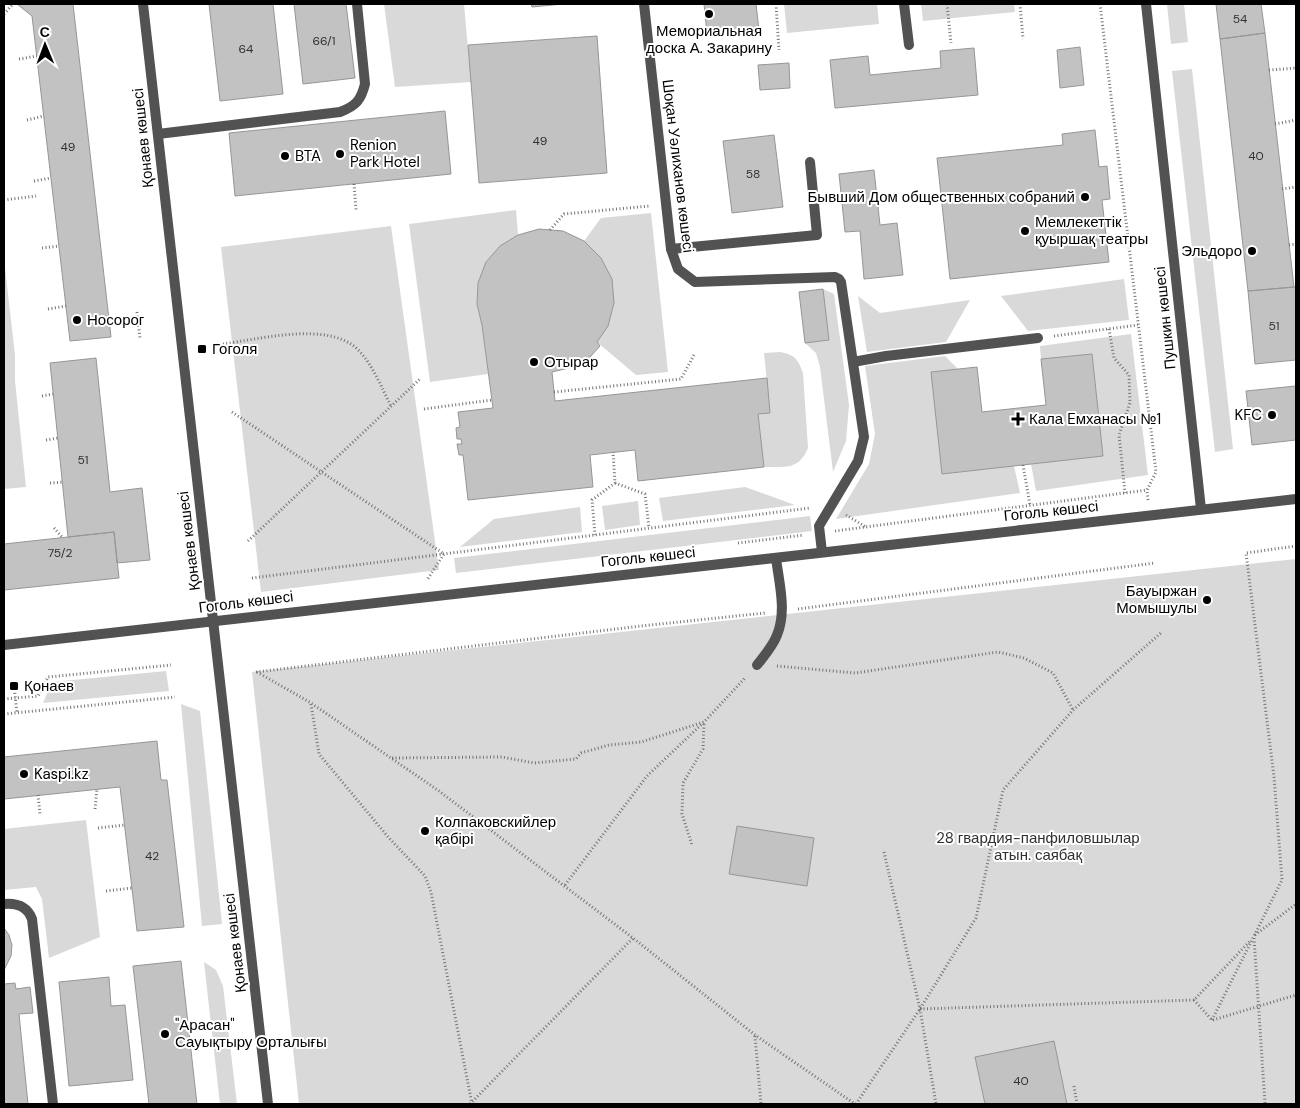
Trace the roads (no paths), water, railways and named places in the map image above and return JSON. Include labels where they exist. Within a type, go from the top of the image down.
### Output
[{"type":"street","name":"Қонаев көшесі","points":[[143,4],[180,343],[214,621],[268,1104]]},
{"type":"street","points":[[158,134],[340,112],[352,107],[363,94],[365,84],[357,4]]},
{"type":"street","name":"Шоқан Уәлиханов көшесі","points":[[644,4],[671,248],[678,269],[695,282],[835,277],[839,279],[864,437],[858,461],[819,526],[822,552]]},
{"type":"street","points":[[904,4],[910,45]]},
{"type":"street","name":"Пушкин көшесі","points":[[1146,4],[1201,509]]},
{"type":"street","points":[[671,248],[817,235],[810,162]]},
{"type":"street","points":[[853,362],[886,356],[1038,338]]},
{"type":"street","name":"Гоголь көшесі","points":[[4,645],[1296,499]]},
{"type":"street","points":[[757,665],[776,638],[780,624],[782,611],[776,558]]},
{"type":"street","points":[[4,904],[16,904],[24,908],[30,913],[32,919],[53,1104]]},
{"type":"place","name":"Мемориальная доска А. Закарину","points":[[709,14]]},
{"type":"place","name":"Renion Park Hotel","points":[[340,154]]},
{"type":"place","name":"BTA","points":[[285,156]]},
{"type":"place","name":"Бывший Дом общественных собраний","points":[[1085,197]]},
{"type":"place","name":"Мемлекеттік қуыршақ театры","points":[[1025,231]]},
{"type":"place","name":"Эльдоро","points":[[1252,251]]},
{"type":"place","name":"Носорог","points":[[77,320]]},
{"type":"place","name":"Гоголя","points":[[202,349]]},
{"type":"place","name":"Отырар","points":[[534,362]]},
{"type":"place","name":"KFC","points":[[1272,415]]},
{"type":"place","name":"Кала Eмханасы №1","points":[[1018,419]]},
{"type":"place","name":"Бауыржан Момышулы","points":[[1207,600]]},
{"type":"place","name":"Қонаев","points":[[14,686]]},
{"type":"place","name":"Kaspi.kz","points":[[24,774]]},
{"type":"place","name":"Колпаковскийлер қабірі","points":[[425,831]]},
{"type":"place","name":"\"Арасан\" Сауықтыру Орталығы","points":[[165,1034]]},
{"type":"park label","name":"28 гвардия-панфиловшылар атын. саябақ","points":[[1038,846]]}]
